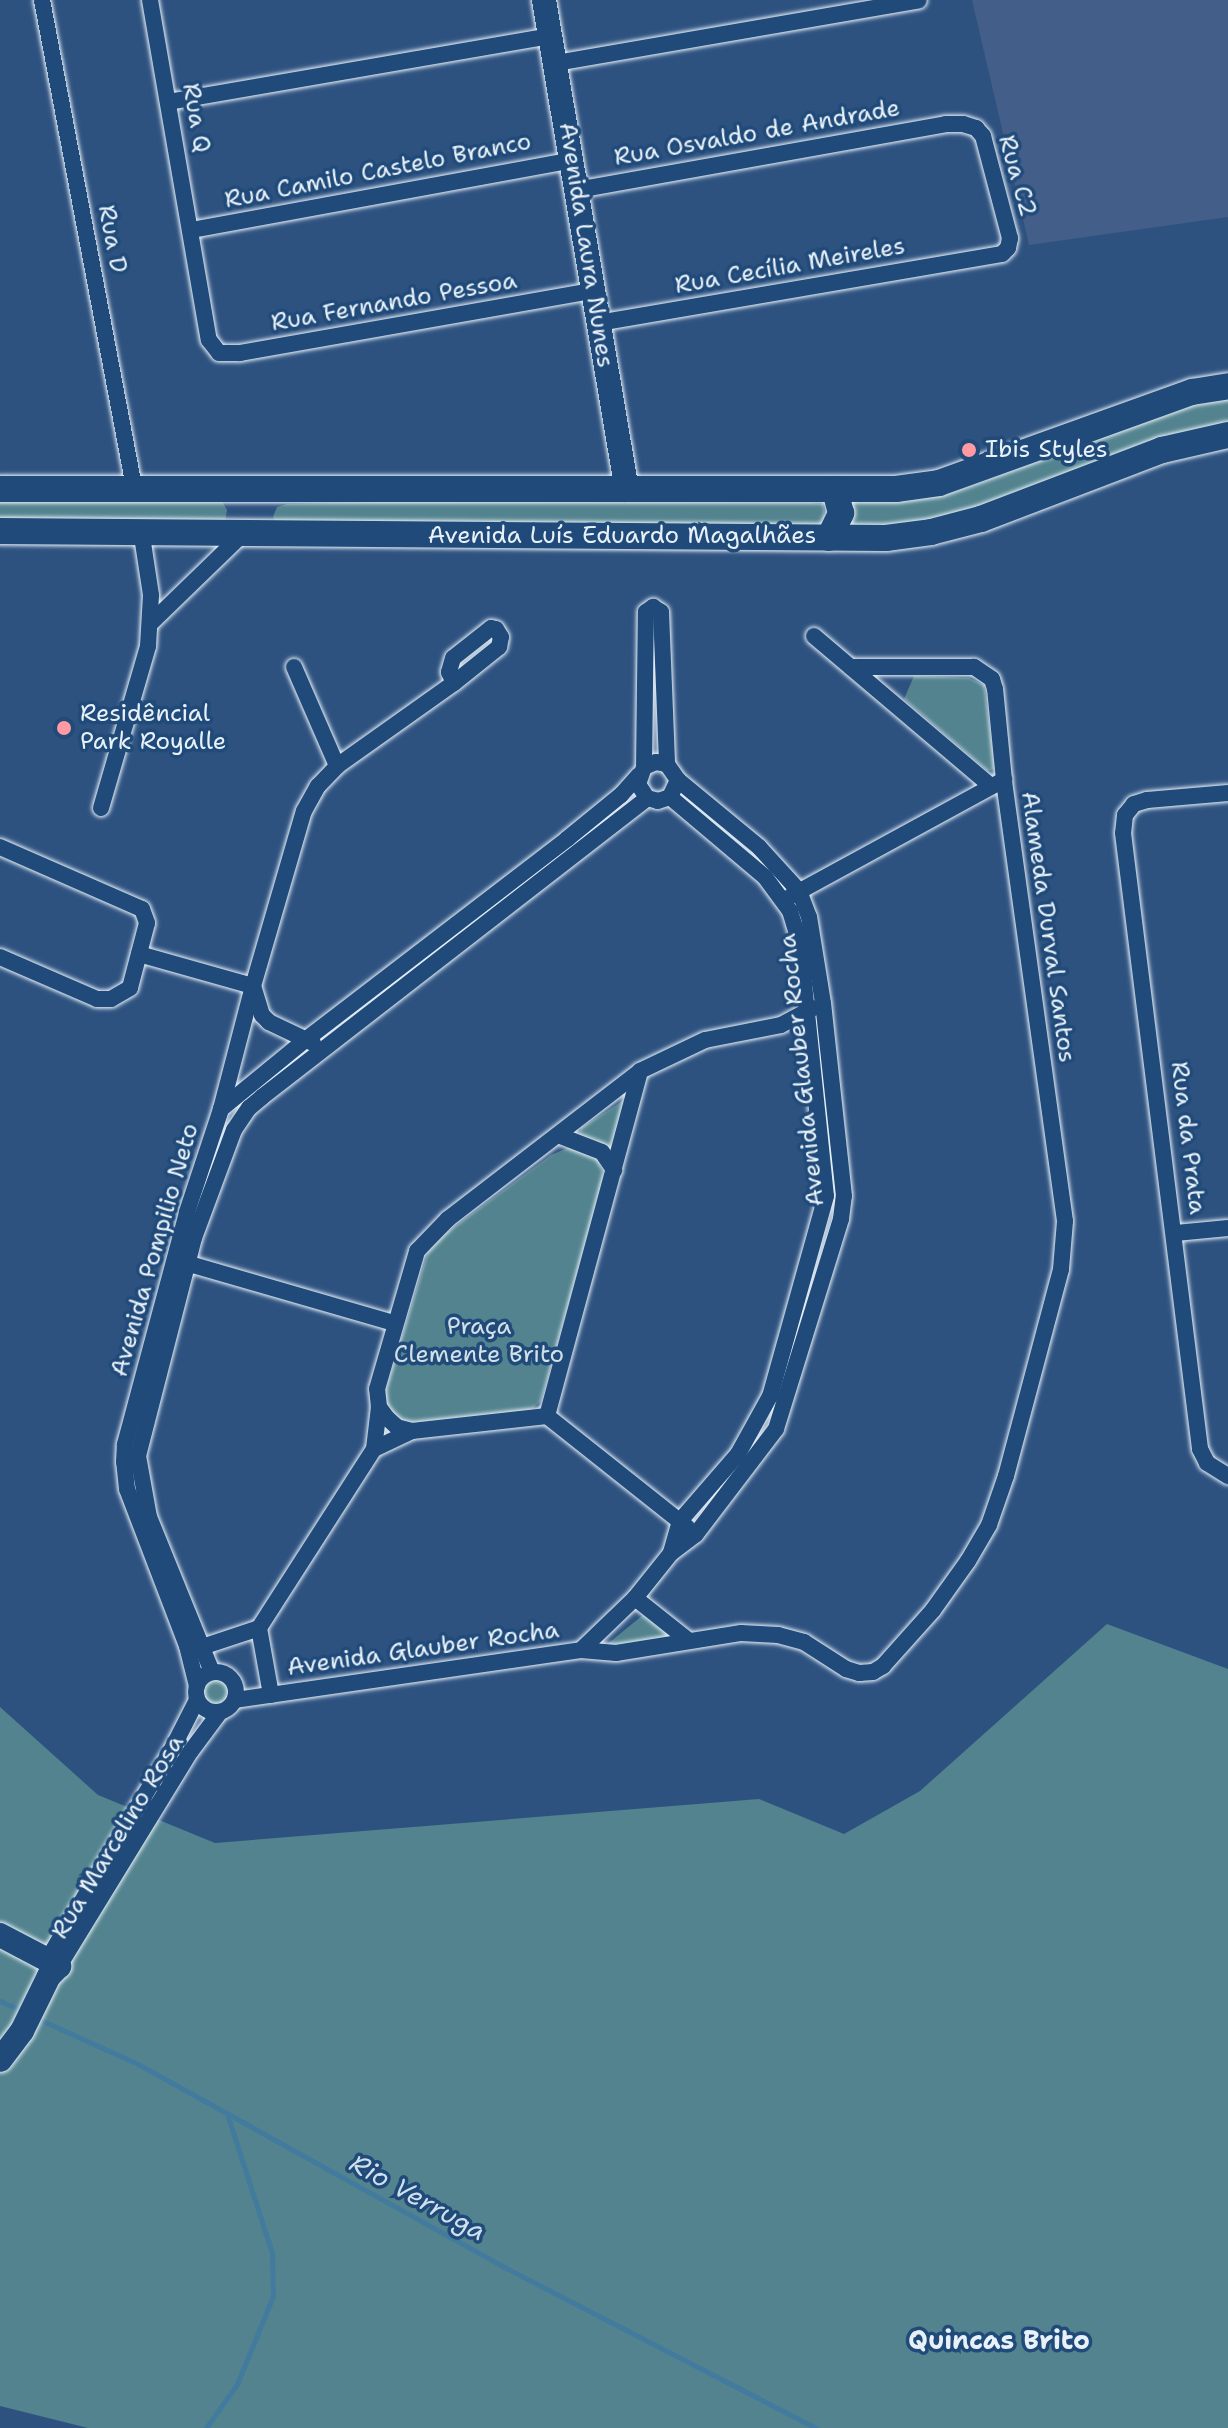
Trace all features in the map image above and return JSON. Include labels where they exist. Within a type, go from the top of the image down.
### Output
[{"type":"main road","name":"Avenida Luís Eduardo Magalhães","points":[[0,489],[835,490],[939,483],[1192,392],[1228,386]]},
{"type":"main road","name":"Avenida Luís Eduardo Magalhães","points":[[0,531],[886,538],[944,529],[981,519],[1162,450],[1228,435]]},
{"type":"main road","points":[[191,531],[207,516],[206,499],[197,488]]},
{"type":"main road","points":[[256,534],[259,500],[273,489]]},
{"type":"main road","points":[[829,538],[841,513],[835,490]]},
{"type":"street","name":"Rua D","points":[[42,0],[134,488]]},
{"type":"street","name":"Rua Q","points":[[150,0],[209,340]]},
{"type":"street","name":"Avenida Laura Nunes","points":[[544,0],[627,490]]},
{"type":"street","points":[[556,63],[919,0]]},
{"type":"street","points":[[168,102],[550,36]]},
{"type":"street","name":"Rua Osvaldo de Andrade","points":[[577,190],[946,124]]},
{"type":"street","name":"Rua C2","points":[[946,124],[976,128],[983,136],[1010,238],[1008,248],[1002,254],[990,256]]},
{"type":"street","name":"Rua Camilo Castelo Branco","points":[[192,230],[572,160]]},
{"type":"street","name":"Rua Cecília Meireles","points":[[599,323],[990,256]]},
{"type":"street","name":"Rua Fernando Pessoa","points":[[209,340],[219,353],[240,353],[593,291]]},
{"type":"street","points":[[101,808],[148,646],[151,623],[141,530]]},
{"type":"street","points":[[151,623],[256,534]]},
{"type":"street","points":[[653,607],[661,612],[667,764],[678,780],[670,797],[658,801],[647,798],[641,792],[641,771],[646,612],[653,607]]},
{"type":"street","points":[[814,636],[997,783]]},
{"type":"street","points":[[294,667],[337,766]]},
{"type":"street","points":[[851,667],[974,667],[985,671],[995,689],[997,783]]},
{"type":"street","points":[[221,1109],[304,811],[318,786],[337,766],[454,683]]},
{"type":"street","points":[[641,771],[656,762],[667,764]]},
{"type":"street","name":"Avenida Pompilio Neto","points":[[212,1672],[149,1517],[138,1456],[181,1262],[221,1109],[304,1041],[567,839],[621,795],[641,771]]},
{"type":"street","name":"Avenida Glauber Rocha","points":[[235,1700],[581,1650],[635,1598],[671,1553],[696,1534],[776,1429],[841,1219],[844,1196],[823,1003],[809,917],[799,891],[759,847],[678,780]]},
{"type":"street","name":"Alameda Durval Santos","points":[[688,1640],[741,1633],[778,1635],[804,1642],[846,1669],[873,1672],[883,1666],[933,1610],[989,1525],[1006,1476],[1061,1269],[1065,1221],[1061,1187],[997,783],[783,901]]},
{"type":"street","name":"Rua da Prata","points":[[1228,793],[1147,800],[1134,804],[1125,815],[1123,833],[1176,1233],[1200,1449],[1207,1463],[1228,1476]]},
{"type":"street","name":"Avenida Glauber Rocha","points":[[670,797],[765,877],[783,901],[798,937],[825,1172],[822,1216],[770,1396],[738,1454],[680,1521],[671,1553]]},
{"type":"street","name":"Avenida Pompilio Neto","points":[[197,1693],[187,1646],[127,1489],[125,1444],[181,1262],[194,1238],[240,1118],[326,1046],[377,1011],[647,798]]},
{"type":"street","points":[[0,847],[142,909],[147,923],[130,988],[121,995],[97,999],[0,957]]},
{"type":"street","points":[[139,954],[253,986]]},
{"type":"street","points":[[253,986],[262,1015],[304,1041],[326,1046]]},
{"type":"street","points":[[202,1647],[259,1628],[374,1449],[379,1407],[377,1389],[394,1323],[417,1251],[434,1230],[640,1071],[705,1040],[781,1025],[823,1003]]},
{"type":"street","points":[[547,1416],[640,1071]]},
{"type":"street","points":[[558,1135],[602,1152],[614,1170]]},
{"type":"street","points":[[1176,1233],[1228,1228]]},
{"type":"street","points":[[181,1262],[394,1323]]},
{"type":"street","points":[[379,1407],[397,1427],[412,1431]]},
{"type":"street","points":[[374,1449],[412,1431],[547,1416],[696,1534]]},
{"type":"street","points":[[635,1598],[688,1640]]},
{"type":"street","points":[[259,1628],[271,1695]]},
{"type":"street","points":[[581,1650],[616,1653],[650,1650],[688,1640]]},
{"type":"street","points":[[212,1672],[223,1673],[236,1688],[235,1700],[220,1712],[207,1710],[197,1693],[212,1672]]},
{"type":"street","name":"Rua Marcelino Rosa","points":[[0,2060],[22,2031],[49,1974],[171,1751],[197,1693]]},
{"type":"street","name":"Rua Marcelino Rosa","points":[[49,1974],[178,1771],[220,1712]]},
{"type":"street","points":[[0,1935],[49,1974]]},
{"type":"shaded area","points":[[972,0],[1228,0],[1228,217],[1029,245]]},
{"type":"green space","points":[[1228,399],[1228,430],[965,518],[845,533],[848,502],[929,498],[963,489],[1189,406]]},
{"type":"green space","points":[[0,501],[222,501],[227,510],[225,522],[0,527]]},
{"type":"green space","points":[[810,503],[823,504],[826,525],[276,522],[273,517],[277,507],[287,504]]},
{"type":"green space","points":[[914,676],[969,678],[984,685],[995,769],[988,771],[904,699]]},
{"type":"green space","points":[[624,1100],[612,1155],[596,1140],[579,1135],[581,1128]]},
{"type":"green space","name":"Praça Clemente Brito","points":[[575,1145],[588,1149],[598,1160],[604,1177],[541,1401],[528,1413],[410,1427],[388,1410],[385,1393],[430,1245],[551,1155]]},
{"type":"green space","points":[[643,1615],[650,1616],[669,1636],[667,1642],[605,1646]]},
{"type":"green space","points":[[1107,1624],[1228,1669],[1228,2428],[88,2428],[0,2406],[0,1707],[98,1795],[215,1843],[759,1799],[844,1834],[920,1791]]},
{"type":"green space","points":[[216,1678],[227,1682],[231,1693],[227,1704],[216,1708],[205,1704],[201,1693],[205,1682]]},
{"type":"waterway","name":"Rio Verruga","points":[[0,2001],[22,2011]]},
{"type":"waterway","name":"Rio Verruga","points":[[34,2017],[138,2064],[504,2267],[816,2428]]},
{"type":"waterway","points":[[206,2428],[237,2384],[273,2296],[272,2253],[227,2114]]},
{"type":"place","name":"Ibis Styles","points":[[969,450]]},
{"type":"place","name":"Residêncial Park Royalle","points":[[64,728]]},
{"type":"district","name":"Quincas Brito","points":[[999,2340]]}]
